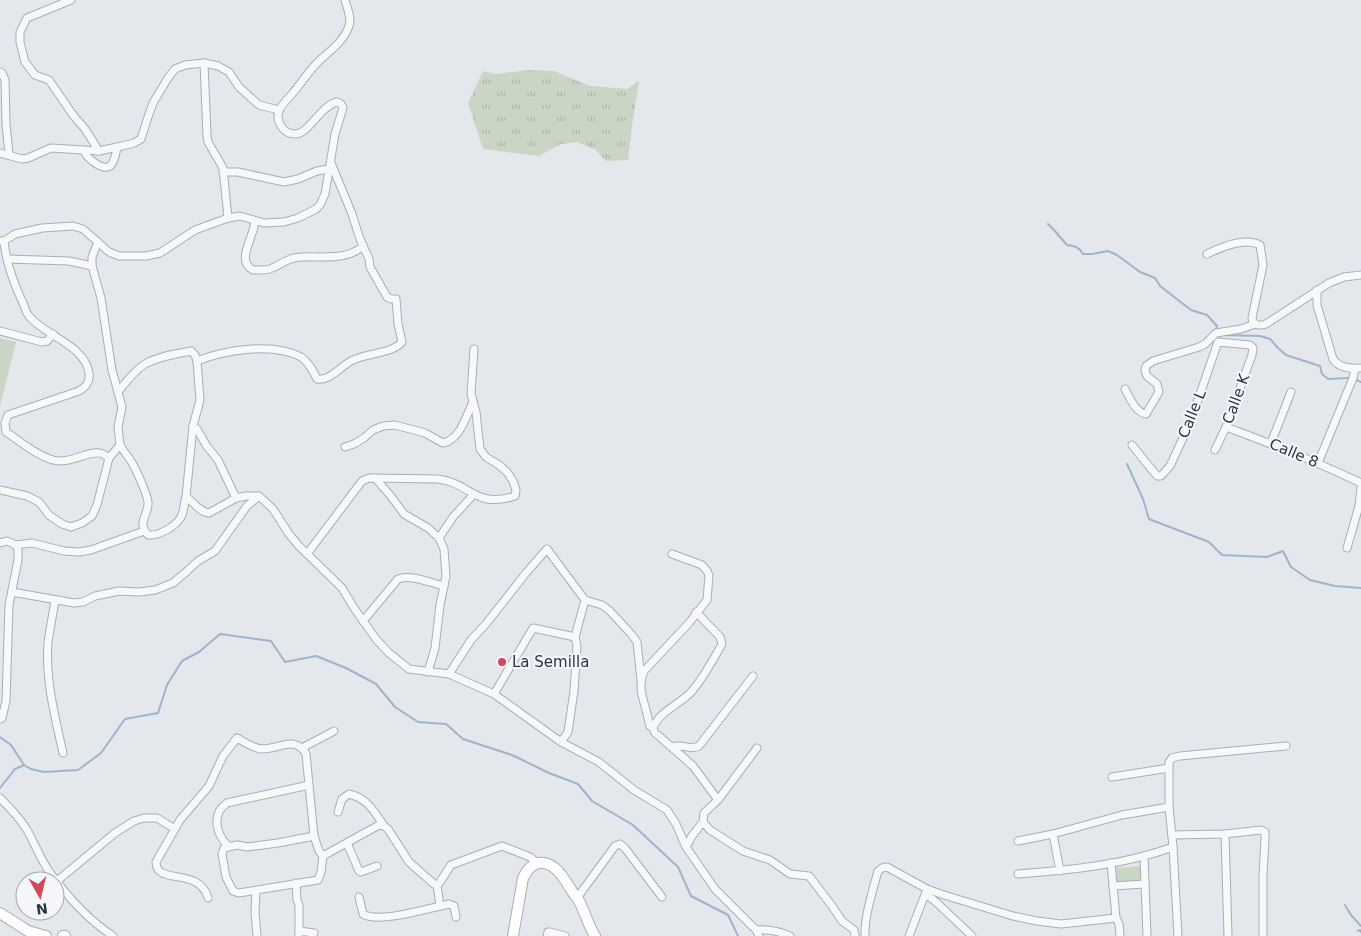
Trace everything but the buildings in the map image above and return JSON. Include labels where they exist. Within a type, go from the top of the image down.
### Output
[{"type":"main road","points":[[513,936],[523,878],[527,869],[536,862],[552,866],[559,872],[577,898],[595,936]]},
{"type":"main road","points":[[0,913],[28,931],[40,935]]},
{"type":"street","points":[[71,0],[27,18],[20,32],[20,42],[25,62],[35,76],[49,80],[99,151]]},
{"type":"street","points":[[109,458],[102,453],[94,453],[66,462],[54,460],[6,432],[2,423],[8,415],[79,391],[87,386],[89,373],[87,364],[74,349],[42,328],[29,316],[10,273],[2,241],[15,234],[42,228],[73,226],[83,229],[108,252],[119,256],[146,256],[160,253],[195,230],[228,218],[240,216],[264,223],[284,222],[298,218],[316,209],[326,194],[335,134],[343,108],[337,102],[333,103],[303,131],[296,134],[288,132],[281,127],[279,110],[314,67],[343,38],[350,24],[345,0]]},
{"type":"street","points":[[0,152],[22,159],[51,148],[99,151],[134,143],[141,139],[153,103],[168,78],[175,70],[185,65],[204,63],[218,66],[229,72],[239,87],[259,106],[279,110]]},
{"type":"street","points":[[204,63],[208,142],[223,168],[228,218]]},
{"type":"street","points":[[0,72],[4,80],[9,154]]},
{"type":"street","points":[[84,150],[85,155],[99,165],[106,167],[114,161],[117,147]]},
{"type":"street","points":[[197,361],[210,356],[236,352],[263,349],[279,350],[302,358],[310,366],[317,379],[321,380],[328,378],[351,360],[394,348],[402,342],[396,299],[388,297],[370,268],[370,259],[363,246],[330,160]]},
{"type":"street","points":[[223,172],[238,172],[284,182],[329,169]]},
{"type":"street","points":[[255,220],[245,260],[247,266],[252,270],[271,269],[286,260],[297,258],[349,254],[358,251],[363,246]]},
{"type":"street","points":[[98,242],[92,257],[92,266],[101,298],[112,370],[122,407],[118,427],[120,445],[131,460],[148,502],[143,525],[144,530],[148,535],[155,536],[161,534],[182,516],[186,497],[193,426],[200,400],[195,355],[191,351],[144,364],[127,380],[118,392]]},
{"type":"street","points":[[1207,254],[1220,247],[1242,243],[1252,242],[1260,245],[1263,264],[1253,311],[1252,322],[1255,324]]},
{"type":"street","points":[[7,259],[68,261],[92,266]]},
{"type":"street","points":[[1125,389],[1141,413],[1146,414],[1159,392],[1157,384],[1147,376],[1145,371],[1146,366],[1153,361],[1199,347],[1216,339],[1216,333],[1241,329],[1255,324],[1261,326],[1266,324],[1329,283],[1344,277],[1361,275]]},
{"type":"street","points":[[1317,290],[1318,305],[1333,359],[1340,366],[1358,368],[1318,463]]},
{"type":"street","points":[[0,331],[42,342],[47,341],[53,334]]},
{"type":"street","name":"Calle K","points":[[1215,450],[1226,427],[1253,348],[1245,343],[1216,339]]},
{"type":"street","name":"Calle L","points":[[1132,446],[1157,476],[1161,476],[1170,466],[1192,416],[1216,339]]},
{"type":"street","points":[[306,554],[362,481],[375,478],[430,478],[446,480],[483,499],[497,500],[514,496],[516,490],[507,472],[499,464],[486,457],[479,446],[476,412],[471,394],[474,350]]},
{"type":"street","points":[[1271,443],[1290,392]]},
{"type":"street","points":[[345,447],[359,441],[373,430],[383,426],[395,425],[425,433],[442,443],[449,442],[457,434],[473,402]]},
{"type":"street","points":[[193,426],[218,460],[236,498]]},
{"type":"street","name":"Calle 8","points":[[1226,427],[1271,443],[1361,483]]},
{"type":"street","points":[[0,490],[27,496],[39,502],[49,515],[62,524],[71,527],[82,523],[92,516],[97,505],[109,458],[120,445]]},
{"type":"street","points":[[375,478],[390,494],[404,514],[428,528],[440,538],[444,550],[446,576],[428,672]]},
{"type":"street","points":[[1347,548],[1360,507],[1361,488]]},
{"type":"street","points":[[440,538],[453,517],[474,494]]},
{"type":"street","points":[[186,497],[204,512],[209,513],[236,498],[259,496],[272,509],[289,534],[306,554],[342,588],[363,621],[389,653],[400,663],[410,669],[448,674],[494,694],[561,742],[599,762],[634,790],[668,810],[686,847],[715,889],[757,933],[763,929],[790,936]]},
{"type":"street","points":[[12,592],[74,603],[119,591],[140,592],[155,590],[173,583],[198,560],[215,552],[246,506],[259,496]]},
{"type":"street","points":[[0,543],[7,541],[16,545],[32,543],[64,551],[79,552],[91,550],[144,530]]},
{"type":"street","points":[[0,719],[2,718],[6,701],[9,604],[18,560],[16,545]]},
{"type":"street","points":[[448,674],[471,640],[547,549],[585,600],[602,605],[610,611],[637,642],[642,698],[650,726],[655,733],[694,766],[718,800]]},
{"type":"street","points":[[641,680],[644,671],[689,623],[707,600],[709,575],[707,571],[702,565],[672,554]]},
{"type":"street","points":[[363,621],[398,579],[403,577],[444,586]]},
{"type":"street","points":[[55,600],[48,643],[54,712],[63,753]]},
{"type":"street","points":[[561,742],[568,732],[574,690],[577,646],[575,637],[585,600]]},
{"type":"street","points":[[0,607],[9,604]]},
{"type":"street","points":[[653,728],[660,717],[691,692],[702,678],[722,644],[720,637],[696,612]]},
{"type":"street","points":[[494,694],[533,628],[575,637]]},
{"type":"street","points":[[671,747],[680,745],[693,748],[699,746],[753,676]]},
{"type":"street","points":[[302,748],[334,731]]},
{"type":"street","points":[[208,898],[203,888],[195,881],[168,875],[157,870],[156,862],[180,820],[209,786],[223,756],[237,738],[261,749],[289,744],[295,744],[302,748],[306,754],[314,836],[319,851],[323,856],[318,880],[239,893],[231,888],[226,877],[222,854],[223,849],[228,846],[237,845],[247,847],[278,844],[314,836]]},
{"type":"street","points":[[1178,936],[1169,807],[1169,762],[1172,758],[1180,756],[1286,746]]},
{"type":"street","points":[[686,847],[703,822],[704,813],[718,800],[757,748]]},
{"type":"street","points":[[1112,777],[1169,768]]},
{"type":"street","points":[[228,846],[220,839],[218,830],[217,816],[221,807],[227,803],[309,785]]},
{"type":"street","points":[[338,812],[342,799],[349,794],[358,796],[371,806],[409,862],[437,885]]},
{"type":"street","points":[[0,798],[26,829],[49,871]]},
{"type":"street","points":[[1018,841],[1053,834],[1122,815],[1169,807]]},
{"type":"street","points":[[65,874],[114,833],[134,821],[144,818],[157,818],[175,828]]},
{"type":"street","points":[[703,822],[710,830],[744,851],[770,860],[790,874],[809,876],[842,921],[854,930],[856,936]]},
{"type":"street","points":[[323,856],[379,826],[384,826]]},
{"type":"street","points":[[1172,835],[1225,834],[1260,830],[1265,832],[1263,936]]},
{"type":"street","points":[[1053,834],[1060,871]]},
{"type":"street","points":[[1225,834],[1228,936]]},
{"type":"street","points":[[347,843],[359,871],[377,866]]},
{"type":"street","points":[[577,898],[615,846],[620,844],[662,897]]},
{"type":"street","points":[[440,906],[437,885],[451,865],[502,846],[530,857],[536,862]]},
{"type":"street","points":[[1018,874],[1060,871],[1111,863],[1173,847]]},
{"type":"street","points":[[1144,856],[1147,936]]},
{"type":"street","points":[[1111,863],[1116,918],[1120,924],[1120,936]]},
{"type":"street","points":[[865,936],[866,916],[878,871],[887,867],[927,892],[972,936]]},
{"type":"street","points":[[296,883],[299,906],[299,934],[314,933]]},
{"type":"street","points":[[1113,886],[1145,884]]},
{"type":"street","points":[[65,891],[102,929],[113,936]]},
{"type":"street","points":[[256,891],[257,936]]},
{"type":"street","points":[[927,892],[1049,924],[1116,918]]},
{"type":"street","points":[[909,936],[927,892]]},
{"type":"street","points":[[359,897],[364,915],[373,917],[384,917],[449,904],[454,906],[456,917]]},
{"type":"street","points":[[546,936],[550,932],[565,936]]},
{"type":"green space","points":[[528,70],[554,71],[590,86],[627,89],[639,81],[628,160],[606,161],[596,150],[577,142],[561,144],[539,156],[483,149],[468,103],[483,71],[496,74]]},
{"type":"green space","points":[[0,338],[16,342],[0,406]]},
{"type":"green space","points":[[1142,866],[1143,882],[1117,884],[1116,868]]},
{"type":"waterway","points":[[1048,224],[1067,245],[1076,247],[1083,254],[1108,251],[1117,255],[1140,272],[1155,278],[1160,286],[1191,310],[1207,315],[1217,326],[1216,330]]},
{"type":"waterway","points":[[1222,335],[1260,336],[1270,339],[1286,355],[1320,366],[1322,374],[1328,379],[1350,378]]},
{"type":"waterway","points":[[1355,379],[1361,382]]},
{"type":"waterway","points":[[1127,464],[1143,499],[1149,519],[1209,542],[1222,555],[1267,557],[1283,551],[1291,567],[1310,580],[1335,586],[1361,588]]},
{"type":"waterway","points":[[0,737],[11,745],[24,765],[31,769],[44,772],[78,770],[101,753],[125,719],[158,713],[167,685],[182,661],[199,652],[220,634],[271,641],[285,662],[316,656],[346,668],[376,684],[395,707],[418,722],[446,724],[463,739],[512,755],[549,773],[578,784],[592,801],[633,825],[678,867],[691,896],[728,915],[738,936]]},
{"type":"waterway","points":[[0,788],[15,769],[24,765]]},
{"type":"waterway","points":[[1345,905],[1361,926]]},
{"type":"waterway","points":[[1358,931],[1360,930],[1361,932]]},
{"type":"place","name":"La Semilla","points":[[502,662]]}]
